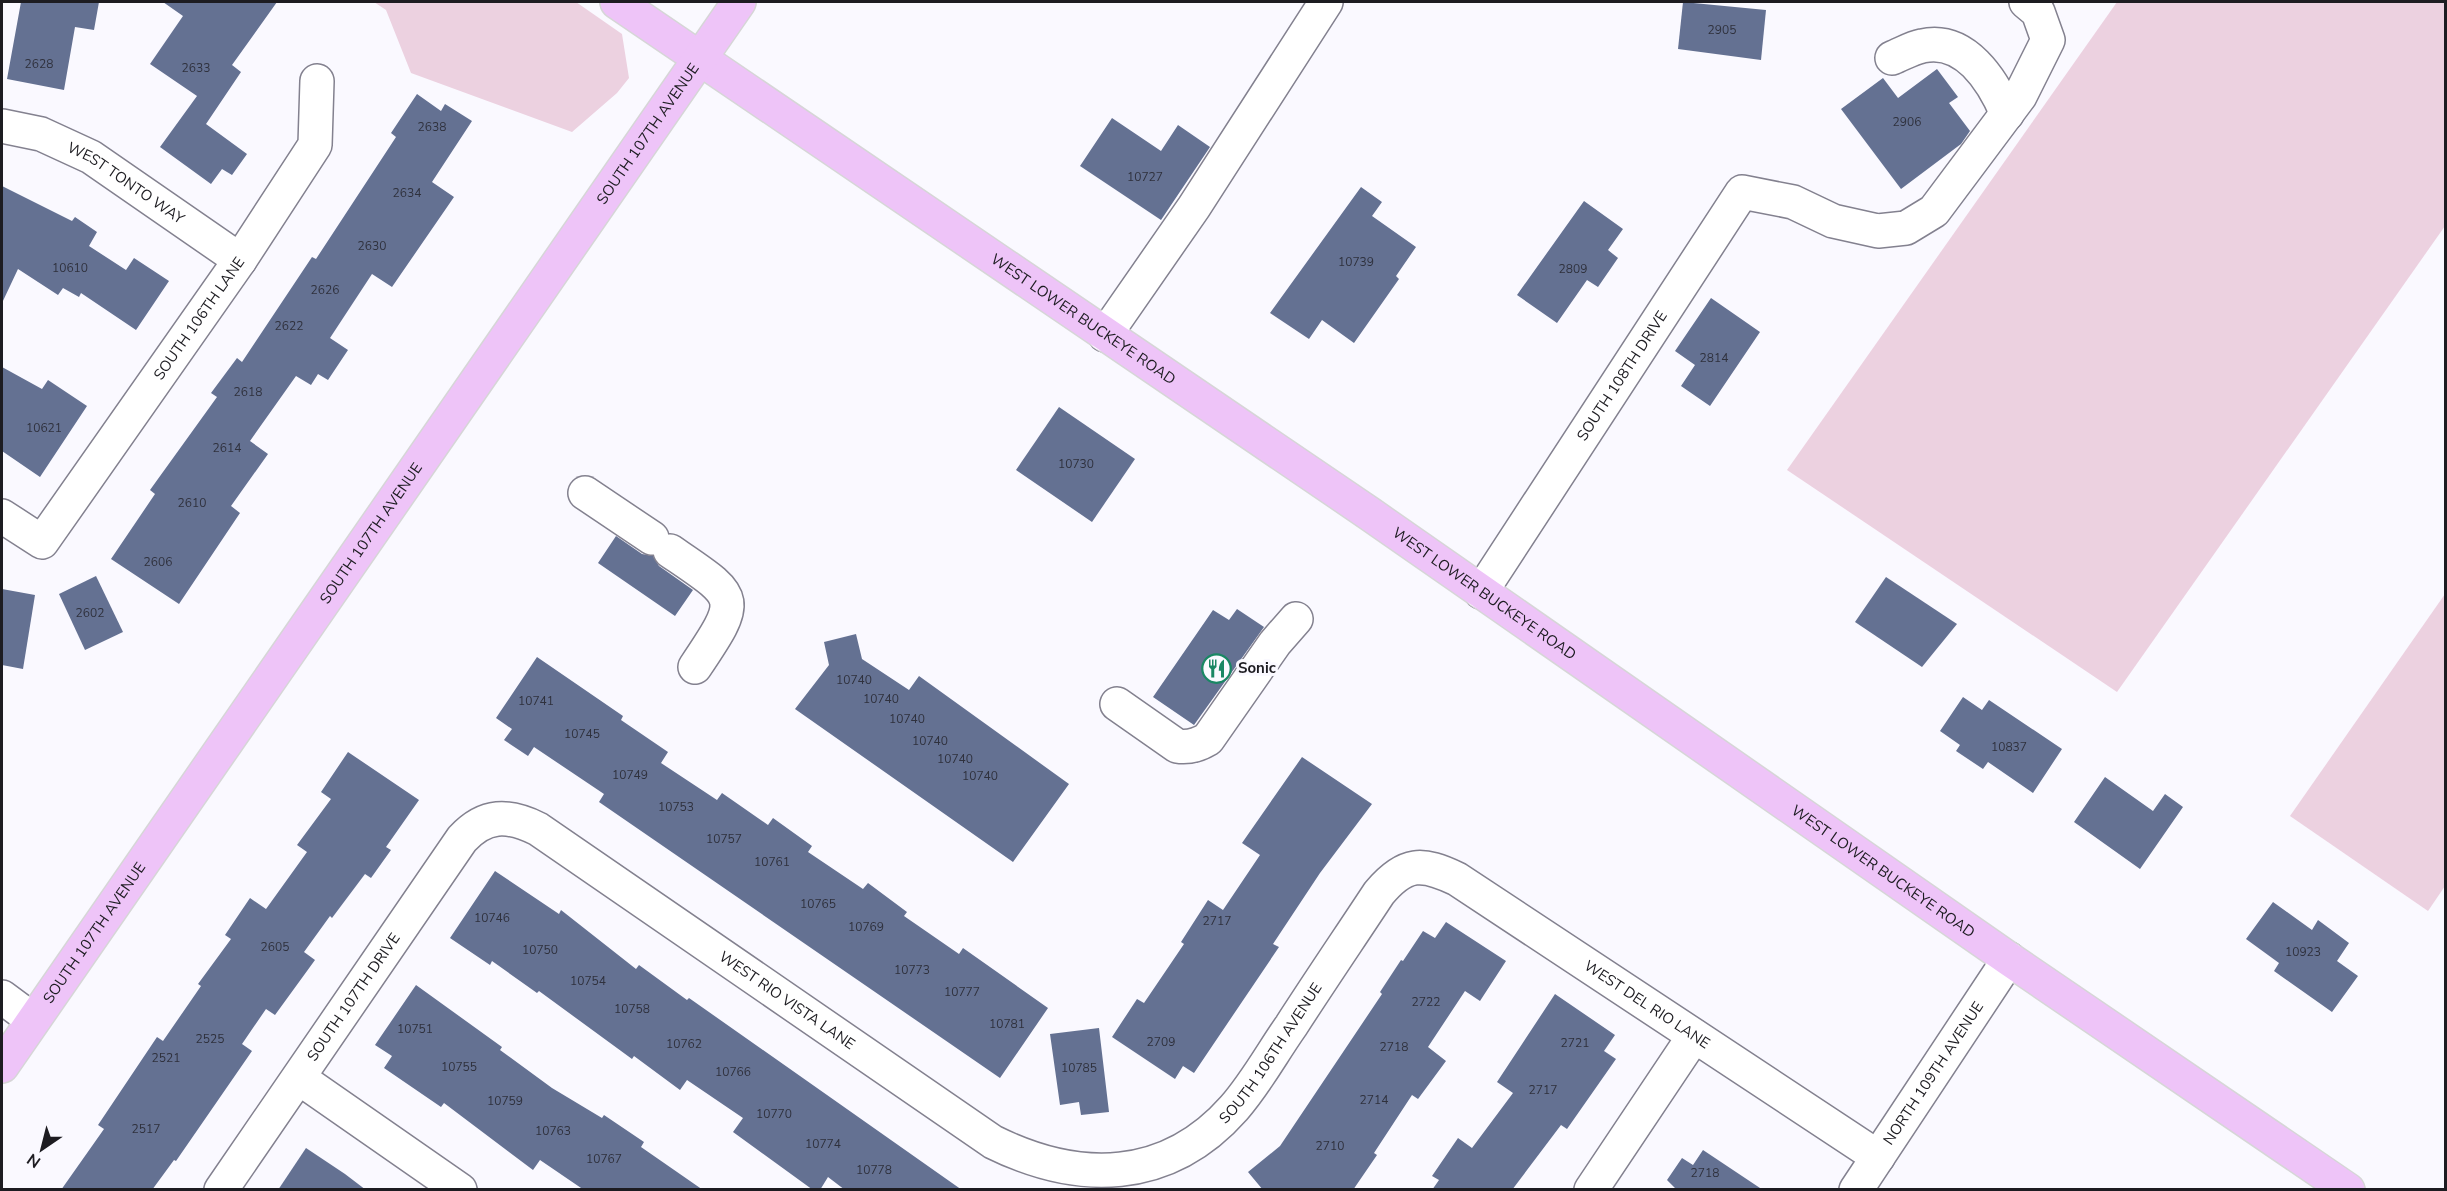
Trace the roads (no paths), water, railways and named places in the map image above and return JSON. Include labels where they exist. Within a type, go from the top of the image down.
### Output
[{"type":"main road","name":"WEST LOWER BUCKEYE ROAD","points":[[617,2],[1481,592],[2009,959],[2348,1190]]},
{"type":"main road","name":"SOUTH 107TH AVENUE","points":[[2,1066],[740,2]]},
{"type":"street","points":[[1105,335],[1194,207],[1326,2]]},
{"type":"street","points":[[2007,114],[2020,96],[2048,40],[2038,12],[2026,2]]},
{"type":"street","points":[[1892,58],[1923,46],[1946,45],[1968,58],[1994,85],[2007,114]]},
{"type":"street","name":"SOUTH 106TH LANE","points":[[2,516],[42,542],[240,260],[315,145],[317,81]]},
{"type":"street","name":"SOUTH 108TH DRIVE","points":[[1481,592],[1742,192],[1793,202],[1833,221],[1878,231],[1906,228],[1934,211],[2007,114]]},
{"type":"street","name":"WEST TONTO WAY","points":[[2,126],[41,134],[91,157],[240,260]]},
{"type":"street","points":[[585,493],[711,579],[726,595],[729,609],[724,625],[695,667]]},
{"type":"street","points":[[1117,704],[1177,746],[1186,747],[1201,743],[1208,739],[1275,643],[1296,619]]},
{"type":"street","name":"SOUTH 107TH DRIVE","points":[[221,1190],[462,839],[483,821],[496,817]]},
{"type":"street","name":"WEST RIO VISTA LANE","points":[[496,817],[525,823],[538,829],[993,1142],[1020,1156],[1082,1172]]},
{"type":"street","name":"SOUTH 106TH AVENUE","points":[[1082,1172],[1111,1171],[1164,1158],[1212,1129],[1251,1085],[1379,893],[1398,873],[1412,867]]},
{"type":"street","name":"WEST DEL RIO LANE","points":[[1412,867],[1427,867],[1457,879],[1878,1157]]},
{"type":"street","name":"NORTH 109TH AVENUE","points":[[1856,1190],[2009,959]]},
{"type":"street","points":[[2,997],[33,1020]]},
{"type":"street","points":[[1591,1190],[1694,1036]]},
{"type":"street","points":[[299,1078],[460,1190]]},
{"type":"place","name":"Sonic","points":[[1217,668]]}]
